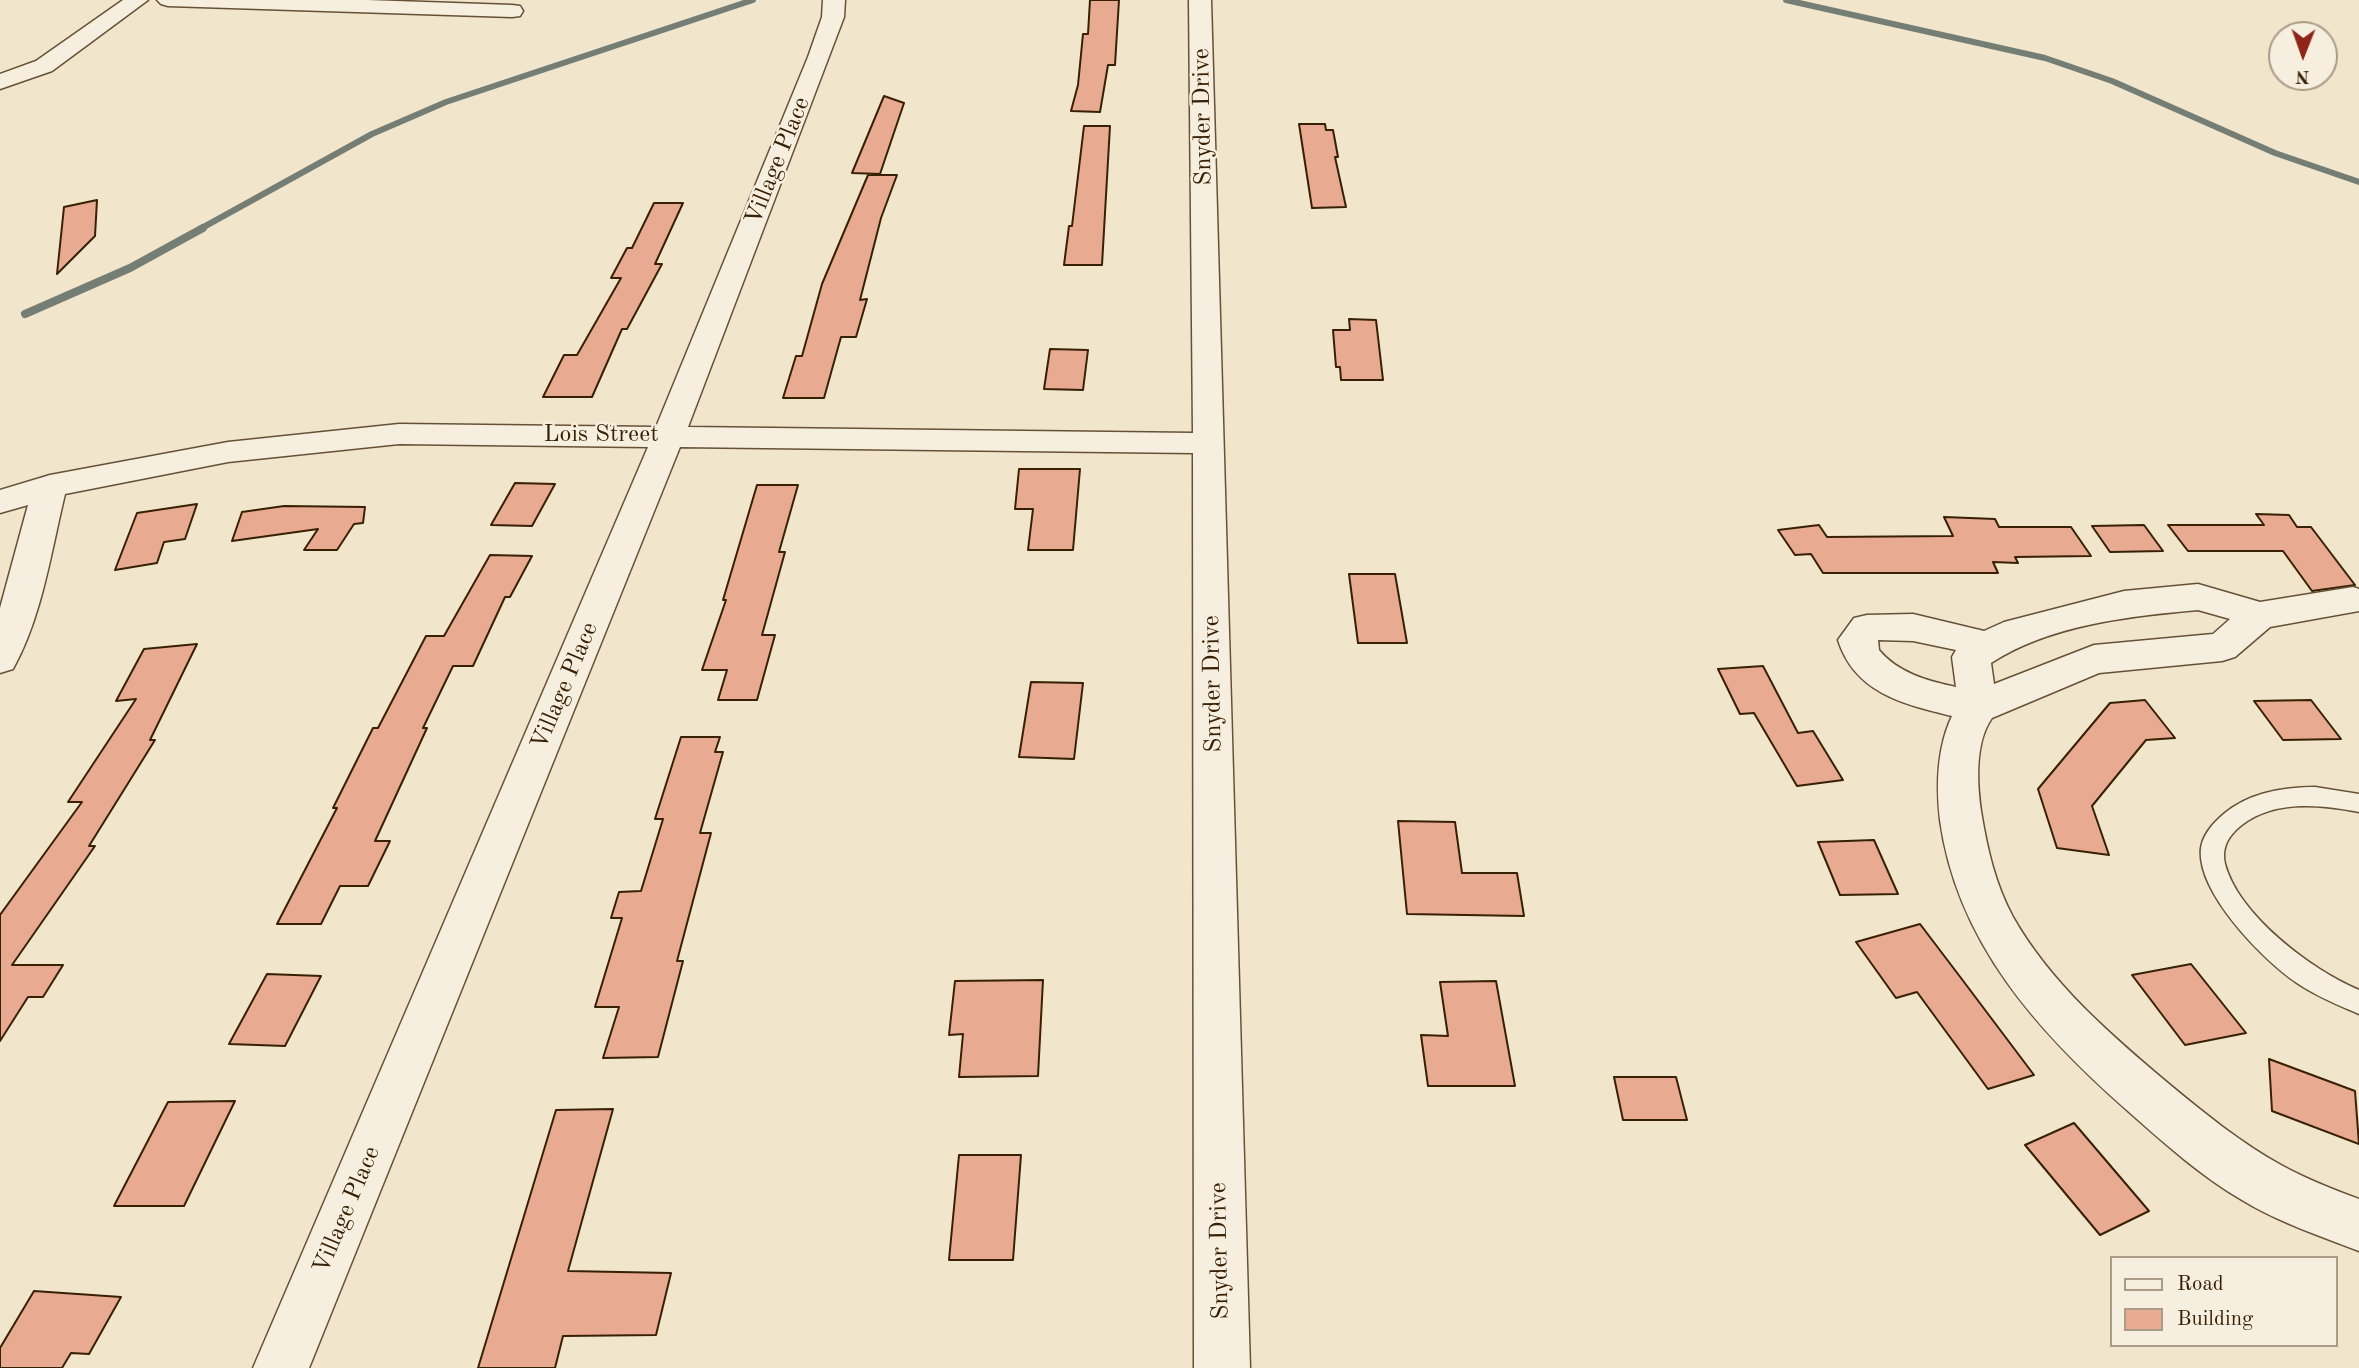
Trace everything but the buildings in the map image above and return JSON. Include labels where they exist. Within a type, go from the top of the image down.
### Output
[{"type":"street","points":[[0,82],[44,66],[137,0]]},
{"type":"street","points":[[168,0],[512,12]]},
{"type":"street","name":"Village Place","points":[[281,1368],[669,435],[819,57],[833,18],[834,0]]},
{"type":"street","name":"Snyder Drive","points":[[1200,0],[1222,1368]]},
{"type":"street","name":"Lois Street","points":[[0,502],[50,486],[228,452],[399,434],[1209,443]]},
{"type":"street","points":[[0,659],[22,598],[50,486]]},
{"type":"street","points":[[1978,707],[1971,657],[2004,636],[2124,604],[2198,597],[2260,615],[2353,600]]},
{"type":"street","points":[[2260,615],[2222,647],[2094,659],[1978,707],[1972,714],[1965,735],[1958,782],[1961,835],[1972,878],[1993,925],[2024,974],[2051,1006],[2118,1072],[2194,1137],[2261,1182],[2307,1206],[2359,1225]]},
{"type":"street","points":[[1978,707],[1925,695],[1882,675],[1862,656],[1857,640],[1867,628],[1888,625],[1939,632],[1988,646]]},
{"type":"lane","points":[[2359,803],[2335,798],[2284,797],[2256,806],[2232,818],[2213,846],[2214,862],[2227,893],[2251,926],[2303,974],[2359,1003]]},
{"type":"waterway","points":[[200,229],[372,134],[446,102],[753,0]]},
{"type":"waterway","points":[[1786,0],[2045,58],[2112,81],[2275,153],[2359,182]]},
{"type":"waterway","points":[[25,314],[130,268],[203,228]]}]
